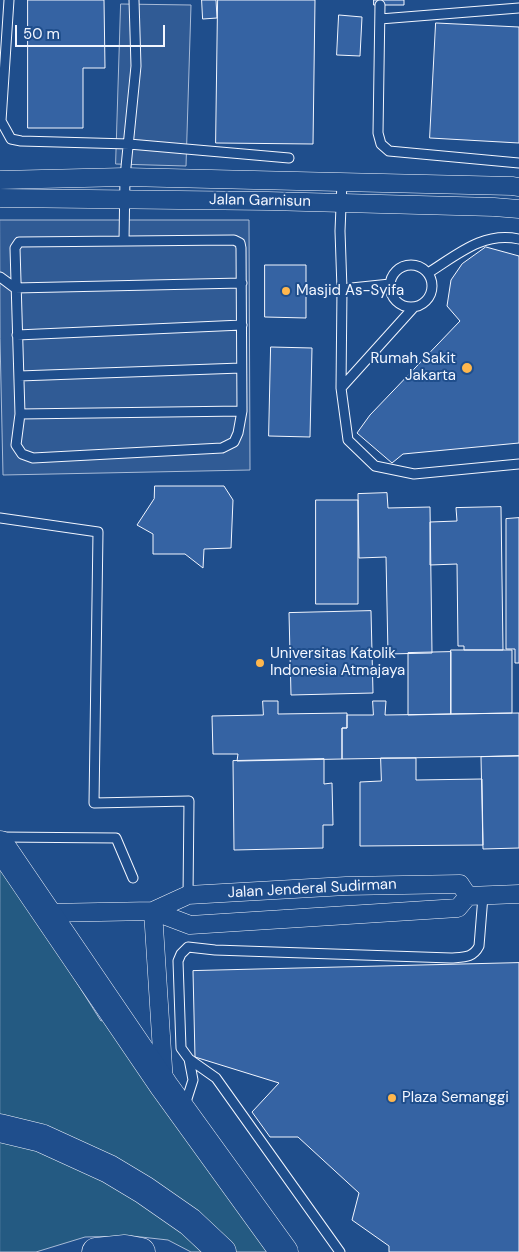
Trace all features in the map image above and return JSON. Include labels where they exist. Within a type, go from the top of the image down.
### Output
[{"type":"highway","points":[[0,845],[164,1086],[284,1252]]},
{"type":"highway","points":[[0,1128],[41,1138],[109,1169],[144,1190],[190,1222],[222,1252]]},
{"type":"highway","points":[[96,1252],[125,1249],[141,1252]]},
{"type":"street","name":"Jalan Garnisun","points":[[0,180],[125,177],[519,187]]},
{"type":"street","name":"Jalan Garnisun","points":[[0,198],[341,203],[519,209]]},
{"type":"street","name":"Jalan Jenderal Sudirman","points":[[153,911],[188,895],[346,886],[460,884],[475,896]]},
{"type":"street","name":"Jalan Jenderal Sudirman","points":[[46,913],[153,911],[190,925],[458,908],[475,896],[519,894]]},
{"type":"street","points":[[153,911],[164,1086]]},
{"type":"lane","points":[[9,0],[1,121],[11,139],[21,141],[129,144],[289,158]]},
{"type":"lane","points":[[124,241],[125,177],[136,66],[134,0]]},
{"type":"lane","points":[[380,5],[378,133],[381,144],[389,151],[519,163]]},
{"type":"lane","points":[[380,19],[519,8]]},
{"type":"lane","points":[[342,182],[340,231],[342,288],[341,388],[348,440],[375,466],[414,474],[519,464]]},
{"type":"lane","points":[[428,273],[474,243],[505,236],[519,239]]},
{"type":"lane","points":[[234,240],[240,243],[242,282],[242,411],[238,433],[234,442],[222,448],[33,458],[22,454],[16,444],[20,414],[15,248],[19,242],[124,241],[234,240]]},
{"type":"lane","points":[[341,388],[414,307],[427,300],[431,294],[433,287],[428,273],[417,265],[404,266],[394,274],[390,284],[391,294],[394,300],[400,304],[414,307]]},
{"type":"lane","points":[[0,277],[15,288],[242,282]]},
{"type":"lane","points":[[342,288],[390,284]]},
{"type":"lane","points":[[17,335],[242,325]]},
{"type":"lane","points":[[19,376],[241,368]]},
{"type":"lane","points":[[20,414],[242,411]]},
{"type":"lane","points":[[0,518],[98,532],[94,803],[188,801],[188,895]]},
{"type":"lane","points":[[0,837],[116,838],[133,878]]},
{"type":"lane","points":[[340,1252],[216,1078],[189,1059],[181,1048],[178,961],[181,954],[188,947],[215,950],[471,960],[478,946],[475,896]]},
{"type":"lane","points":[[183,1112],[192,1080],[189,1059]]},
{"type":"shaded area","points":[[121,4],[191,5],[186,166],[116,164]]},
{"type":"shaded area","points":[[0,220],[249,220],[250,470],[3,475]]},
{"type":"shaded area","points":[[0,861],[101,1021],[115,1014],[284,1252],[191,1252],[168,1240],[132,1236],[85,1237],[36,1252],[0,1252]]},
{"type":"building","points":[[28,0],[104,0],[105,68],[83,68],[83,128],[28,128]]},
{"type":"building","points":[[202,0],[216,0],[217,18],[203,19]]},
{"type":"building","points":[[218,0],[315,0],[313,144],[216,143]]},
{"type":"building","points":[[374,0],[404,0],[404,5],[374,5]]},
{"type":"building","points":[[339,15],[362,17],[360,56],[337,55]]},
{"type":"building","points":[[436,23],[519,27],[519,143],[430,138]]},
{"type":"building","name":"Rumah Sakit Jakarta","points":[[486,247],[519,256],[519,443],[403,454],[392,463],[357,433],[370,415],[460,321],[447,306],[451,280],[462,264]]},
{"type":"building","name":"Masjid As-Syifa","points":[[265,265],[306,265],[306,318],[265,317]]},
{"type":"building","points":[[271,347],[312,348],[310,437],[269,436]]},
{"type":"building","points":[[155,486],[224,486],[233,500],[231,548],[204,549],[203,568],[185,554],[153,554],[153,534],[137,525],[154,499]]},
{"type":"building","points":[[387,493],[388,508],[430,507],[432,653],[388,654],[386,557],[359,558],[358,494]]},
{"type":"building","points":[[316,500],[358,500],[358,604],[316,604]]},
{"type":"building","points":[[501,507],[503,650],[464,650],[464,646],[458,646],[457,564],[430,565],[430,522],[457,521],[456,508]]},
{"type":"building","points":[[519,518],[519,663],[515,663],[515,649],[506,649],[506,519]]},
{"type":"building","points":[[371,611],[373,693],[291,695],[289,613]]},
{"type":"building","points":[[451,650],[512,650],[512,713],[451,714]]},
{"type":"building","points":[[451,652],[451,714],[408,715],[408,653]]},
{"type":"building","points":[[263,701],[278,701],[278,714],[347,713],[347,728],[342,728],[342,759],[237,761],[238,754],[213,754],[212,716],[263,715]]},
{"type":"building","points":[[373,701],[386,701],[385,715],[519,713],[519,756],[342,759],[342,728],[347,728],[347,715],[373,715]]},
{"type":"building","points":[[519,756],[519,848],[483,849],[481,757]]},
{"type":"building","points":[[381,758],[416,758],[416,780],[482,779],[483,845],[360,846],[360,782],[381,781]]},
{"type":"building","points":[[324,759],[324,784],[332,783],[333,825],[323,825],[323,848],[234,850],[233,761]]},
{"type":"building","name":"Plaza Semanggi","points":[[519,963],[519,1252],[389,1252],[389,1246],[352,1220],[359,1193],[298,1137],[270,1137],[252,1112],[279,1083],[195,1057],[193,971]]},
{"type":"place","name":"Masjid As-Syifa","points":[[286,291]]},
{"type":"place","name":"Rumah Sakit Jakarta","points":[[467,368]]},
{"type":"place","name":"Universitas Katolik Indonesia Atmajaya","points":[[260,663]]},
{"type":"place","name":"Plaza Semanggi","points":[[392,1098]]}]
